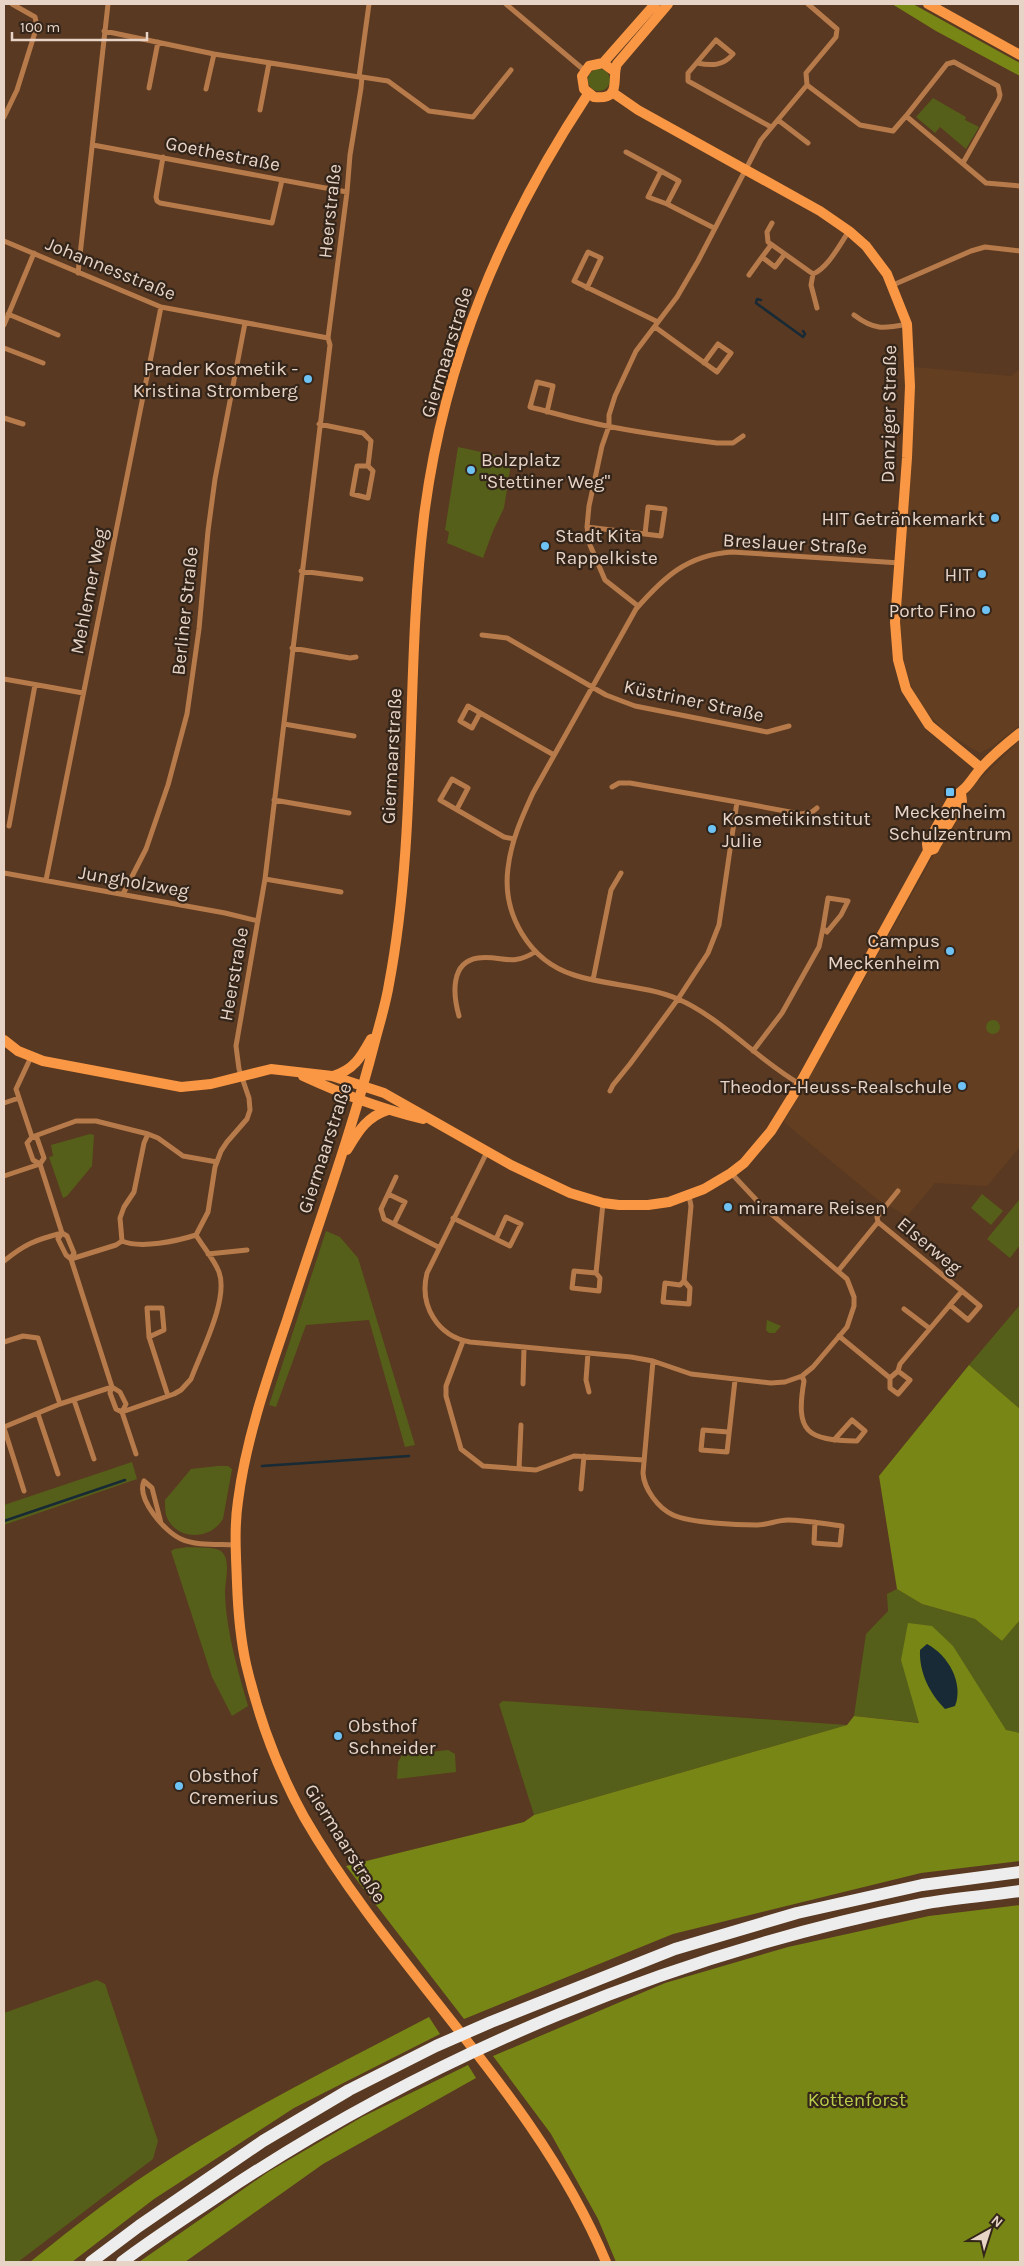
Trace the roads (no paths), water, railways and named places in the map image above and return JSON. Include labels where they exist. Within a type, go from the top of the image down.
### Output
[{"type":"highway","points":[[91,2262],[139,2226],[263,2141],[350,2090],[436,2046],[491,2022],[675,1949],[798,1913],[922,1885],[1020,1872]]},
{"type":"highway","points":[[122,2262],[144,2245],[274,2159],[360,2108],[504,2037],[678,1969],[799,1933],[924,1904],[1020,1891]]},
{"type":"main road","points":[[602,63],[655,4]]},
{"type":"main road","points":[[614,72],[602,63],[596,63],[584,70],[582,83],[588,94],[601,98],[612,92],[616,85],[614,72],[617,64],[636,39],[668,4]]},
{"type":"main road","points":[[928,4],[1020,55]]},
{"type":"main road","name":"Danziger Straße","points":[[612,92],[638,110],[820,211],[850,231],[876,257],[892,285],[907,324],[910,386],[895,644],[899,668],[906,689],[929,725],[980,768]]},
{"type":"main road","name":"Giermaarstraße","points":[[588,94],[549,154],[493,264],[456,366],[437,440],[424,514],[419,568],[404,853],[398,923],[389,987],[364,1086],[260,1402],[245,1460],[239,1496],[235,1544],[238,1612],[246,1661],[261,1715],[278,1761],[302,1813],[332,1862],[370,1915],[501,2083],[548,2150],[582,2211],[606,2262]]},
{"type":"main road","points":[[4,1040],[18,1051],[31,1057],[181,1086],[211,1084],[271,1069],[332,1076],[384,1093],[487,1152],[570,1194],[603,1203],[648,1205],[689,1196],[716,1183],[744,1163],[771,1131],[800,1084],[928,851],[934,848],[962,801],[961,793],[980,768],[1020,733]]},
{"type":"main road","points":[[332,1076],[343,1073],[361,1059],[379,1026]]},
{"type":"main road","points":[[297,1073],[339,1093],[388,1110],[432,1122]]},
{"type":"main road","points":[[339,1164],[364,1124],[378,1113],[388,1110]]},
{"type":"street","points":[[4,117],[17,90],[37,26],[35,17],[12,4]]},
{"type":"street","points":[[78,273],[108,4]]},
{"type":"street","name":"Heerstraße","points":[[216,1162],[227,1142],[247,1119],[250,1110],[250,1098],[242,1075],[236,1046],[265,879],[330,345],[328,338],[369,4]]},
{"type":"street","points":[[506,4],[584,70]]},
{"type":"street","points":[[808,4],[833,25],[838,33],[806,73],[808,85],[860,125],[893,131],[947,64],[954,62],[998,86],[999,99],[963,164]]},
{"type":"street","points":[[104,31],[214,54],[388,81],[430,111],[473,117],[511,70]]},
{"type":"street","points":[[697,63],[718,65],[727,62],[733,54],[716,40],[697,63],[687,76],[690,84],[771,127]]},
{"type":"street","points":[[149,88],[158,42]]},
{"type":"street","points":[[206,90],[214,54]]},
{"type":"street","points":[[260,110],[269,63]]},
{"type":"street","points":[[638,606],[606,580],[590,545],[587,527],[597,470],[609,426],[609,415],[614,396],[627,366],[677,297],[771,127],[808,85]]},
{"type":"street","points":[[906,116],[986,183],[1020,186]]},
{"type":"street","points":[[778,120],[808,143]]},
{"type":"street","name":"Goethestraße","points":[[93,145],[347,192]]},
{"type":"street","points":[[626,152],[679,180],[667,204]]},
{"type":"street","points":[[163,157],[156,197],[160,203],[272,224],[282,180]]},
{"type":"street","points":[[662,171],[648,197],[667,204],[714,228]]},
{"type":"street","points":[[772,224],[767,232],[767,239],[771,245],[813,274]]},
{"type":"street","points":[[813,274],[818,272],[850,231]]},
{"type":"street","name":"Johannesstraße","points":[[4,242],[161,308],[328,338]]},
{"type":"street","points":[[749,275],[771,245]]},
{"type":"street","points":[[892,285],[971,251],[985,248],[1020,251]]},
{"type":"street","points":[[587,288],[601,258],[588,252],[574,281],[587,288],[657,324],[704,363],[717,372],[731,353],[718,344],[704,363]]},
{"type":"street","points":[[4,325],[34,254]]},
{"type":"street","points":[[762,257],[775,267],[784,255]]},
{"type":"street","points":[[813,274],[811,284],[817,308]]},
{"type":"street","name":"Mehlemer Weg","points":[[46,880],[161,308]]},
{"type":"street","points":[[8,314],[58,335]]},
{"type":"street","points":[[854,315],[866,324],[878,328],[907,324]]},
{"type":"street","name":"Berliner Straße","points":[[123,894],[149,842],[168,785],[187,714],[199,629],[214,488],[245,323]]},
{"type":"street","points":[[4,348],[43,363]]},
{"type":"street","points":[[547,412],[553,386],[537,382],[530,407],[547,412],[609,426],[717,443],[733,442],[743,436]]},
{"type":"street","points":[[4,418],[23,424]]},
{"type":"street","points":[[319,424],[368,436],[371,441],[371,448],[368,466]]},
{"type":"street","points":[[357,466],[368,466],[373,471],[368,498],[352,494],[357,466]]},
{"type":"street","points":[[587,527],[661,536],[665,510],[648,507],[645,534]]},
{"type":"street","name":"Breslauer Straße","points":[[800,1084],[706,1016],[678,999],[593,980],[557,968],[535,952],[521,933],[510,907],[508,869],[514,839],[533,793],[554,755],[638,606],[673,571],[692,560],[718,553],[900,563]]},
{"type":"street","points":[[301,571],[360,580]]},
{"type":"street","name":"Küstriner Straße","points":[[482,635],[507,638],[593,687],[634,706],[768,732],[789,726]]},
{"type":"street","points":[[292,648],[350,658],[356,657]]},
{"type":"street","points":[[4,679],[83,693]]},
{"type":"street","points":[[9,826],[35,685]]},
{"type":"street","points":[[480,713],[554,755]]},
{"type":"street","points":[[284,724],[354,736]]},
{"type":"street","points":[[457,809],[468,788],[452,779],[440,800],[504,836],[514,839]]},
{"type":"street","points":[[612,787],[618,783],[630,783],[801,814],[812,812],[817,808]]},
{"type":"street","points":[[274,800],[349,814]]},
{"type":"street","points":[[610,1091],[612,1085],[678,999],[708,953],[719,925],[737,802]]},
{"type":"street","name":"Jungholzweg","points":[[4,873],[258,921]]},
{"type":"street","points":[[593,980],[611,890],[621,873]]},
{"type":"street","points":[[265,879],[341,892]]},
{"type":"street","points":[[753,1051],[782,1013],[822,939],[825,930],[828,898],[848,902],[841,915],[825,930]]},
{"type":"street","points":[[458,1016],[454,991],[458,971],[465,963],[478,958],[517,961],[535,952]]},
{"type":"street","points":[[31,1057],[16,1089],[32,1137]]},
{"type":"street","points":[[4,1103],[19,1098]]},
{"type":"street","points":[[71,1259],[74,1253],[67,1236],[62,1233],[40,1164],[33,1160],[28,1143],[32,1137],[76,1121],[96,1121],[148,1134],[158,1138],[183,1156],[216,1162],[208,1212],[196,1235],[183,1240],[131,1245],[122,1241]]},
{"type":"street","points":[[122,1241],[120,1218],[134,1192],[144,1142],[148,1134]]},
{"type":"street","points":[[4,1176],[40,1164],[44,1158],[37,1138],[32,1137]]},
{"type":"street","points":[[487,1152],[428,1268],[424,1292],[432,1317],[444,1331],[463,1341],[631,1357],[691,1374],[734,1380],[778,1382],[802,1376],[813,1367],[851,1319],[854,1306],[851,1288],[847,1279],[762,1206],[731,1173]]},
{"type":"street","points":[[396,1177],[381,1209],[384,1219],[438,1247]]},
{"type":"street","name":"Elserweg","points":[[838,1271],[878,1222],[877,1217],[898,1191]]},
{"type":"street","points":[[388,1194],[404,1202],[394,1224]]},
{"type":"street","points":[[684,1281],[690,1288],[689,1304],[663,1302],[665,1283],[680,1285],[684,1281],[692,1206],[689,1196]]},
{"type":"street","points":[[596,1273],[574,1271],[572,1288],[599,1291],[600,1278],[596,1273],[603,1203]]},
{"type":"street","points":[[453,1218],[510,1246],[521,1224],[506,1217],[496,1239]]},
{"type":"street","name":"Elserweg","points":[[878,1222],[980,1306],[968,1320],[950,1305]]},
{"type":"street","points":[[62,1233],[58,1239],[66,1255],[71,1259],[112,1387],[111,1396],[116,1409],[122,1412],[136,1454]]},
{"type":"street","points":[[4,1261],[22,1246],[62,1233]]},
{"type":"street","points":[[122,1412],[181,1390],[191,1379],[221,1301],[222,1286],[218,1270],[196,1235]]},
{"type":"street","points":[[71,1259],[116,1245],[122,1241]]},
{"type":"street","points":[[208,1254],[247,1250]]},
{"type":"street","name":"Elserweg","points":[[890,1378],[898,1371],[900,1364],[962,1291]]},
{"type":"street","points":[[149,1337],[164,1330],[162,1308],[147,1308],[149,1337],[168,1396]]},
{"type":"street","points":[[904,1308],[930,1328]]},
{"type":"street","points":[[4,1342],[23,1336],[38,1338],[60,1404]]},
{"type":"street","points":[[839,1336],[890,1378],[890,1388],[898,1394],[910,1380],[898,1371]]},
{"type":"street","points":[[463,1341],[446,1386],[446,1396],[461,1449],[483,1466],[536,1470],[565,1458],[584,1456],[644,1460]]},
{"type":"street","points":[[523,1384],[524,1347]]},
{"type":"street","points":[[588,1353],[586,1380],[589,1392]]},
{"type":"street","points":[[653,1362],[643,1472],[646,1485],[661,1506],[672,1515],[682,1518],[757,1525],[787,1520],[815,1522],[842,1526],[840,1545],[814,1543],[815,1522]]},
{"type":"street","points":[[802,1376],[804,1381],[801,1416],[808,1429],[816,1436],[834,1440],[857,1441],[866,1431],[852,1420],[834,1440]]},
{"type":"street","points":[[728,1432],[703,1430],[701,1450],[727,1452],[734,1380]]},
{"type":"street","points":[[24,1491],[4,1427],[60,1404],[112,1387]]},
{"type":"street","points":[[112,1387],[120,1392],[126,1404],[122,1412]]},
{"type":"street","points":[[74,1400],[94,1459]]},
{"type":"street","points":[[38,1414],[58,1474]]},
{"type":"street","points":[[519,1468],[521,1425]]},
{"type":"street","points":[[581,1488],[584,1456]]},
{"type":"street","points":[[161,1523],[158,1503],[152,1488],[144,1481],[142,1489],[147,1506],[161,1523],[182,1540],[235,1544]]},
{"type":"water","points":[[927,1644],[942,1655],[952,1670],[957,1688],[955,1706],[945,1709],[926,1682],[921,1667],[920,1650]]},
{"type":"waterway","points":[[761,300],[757,299],[756,303],[803,337],[805,334],[803,331]]},
{"type":"waterway","points":[[262,1466],[409,1456]]},
{"type":"waterway","points":[[4,1521],[125,1480]]},
{"type":"place","name":"Prader Kosmetik - Kristina Stromberg","points":[[308,379]]},
{"type":"place","name":"Bolzplatz \"Stettiner Weg\"","points":[[471,470]]},
{"type":"place","name":"HIT Getränkemarkt","points":[[995,518]]},
{"type":"place","name":"Stadt Kita Rappelkiste","points":[[545,546]]},
{"type":"place","name":"HIT","points":[[982,574]]},
{"type":"place","name":"Porto Fino","points":[[986,610]]},
{"type":"place","name":"Meckenheim Schulzentrum","points":[[950,792]]},
{"type":"place","name":"Kosmetikinstitut Julie","points":[[712,829]]},
{"type":"place","name":"Campus Meckenheim","points":[[950,951]]},
{"type":"place","name":"Theodor-Heuss-Realschule","points":[[962,1086]]},
{"type":"place","name":"miramare Reisen","points":[[728,1207]]},
{"type":"place","name":"Obsthof Schneider","points":[[338,1736]]},
{"type":"place","name":"Obsthof Cremerius","points":[[179,1786]]},
{"type":"park label","name":"Kottenforst","points":[[857,2099]]}]
